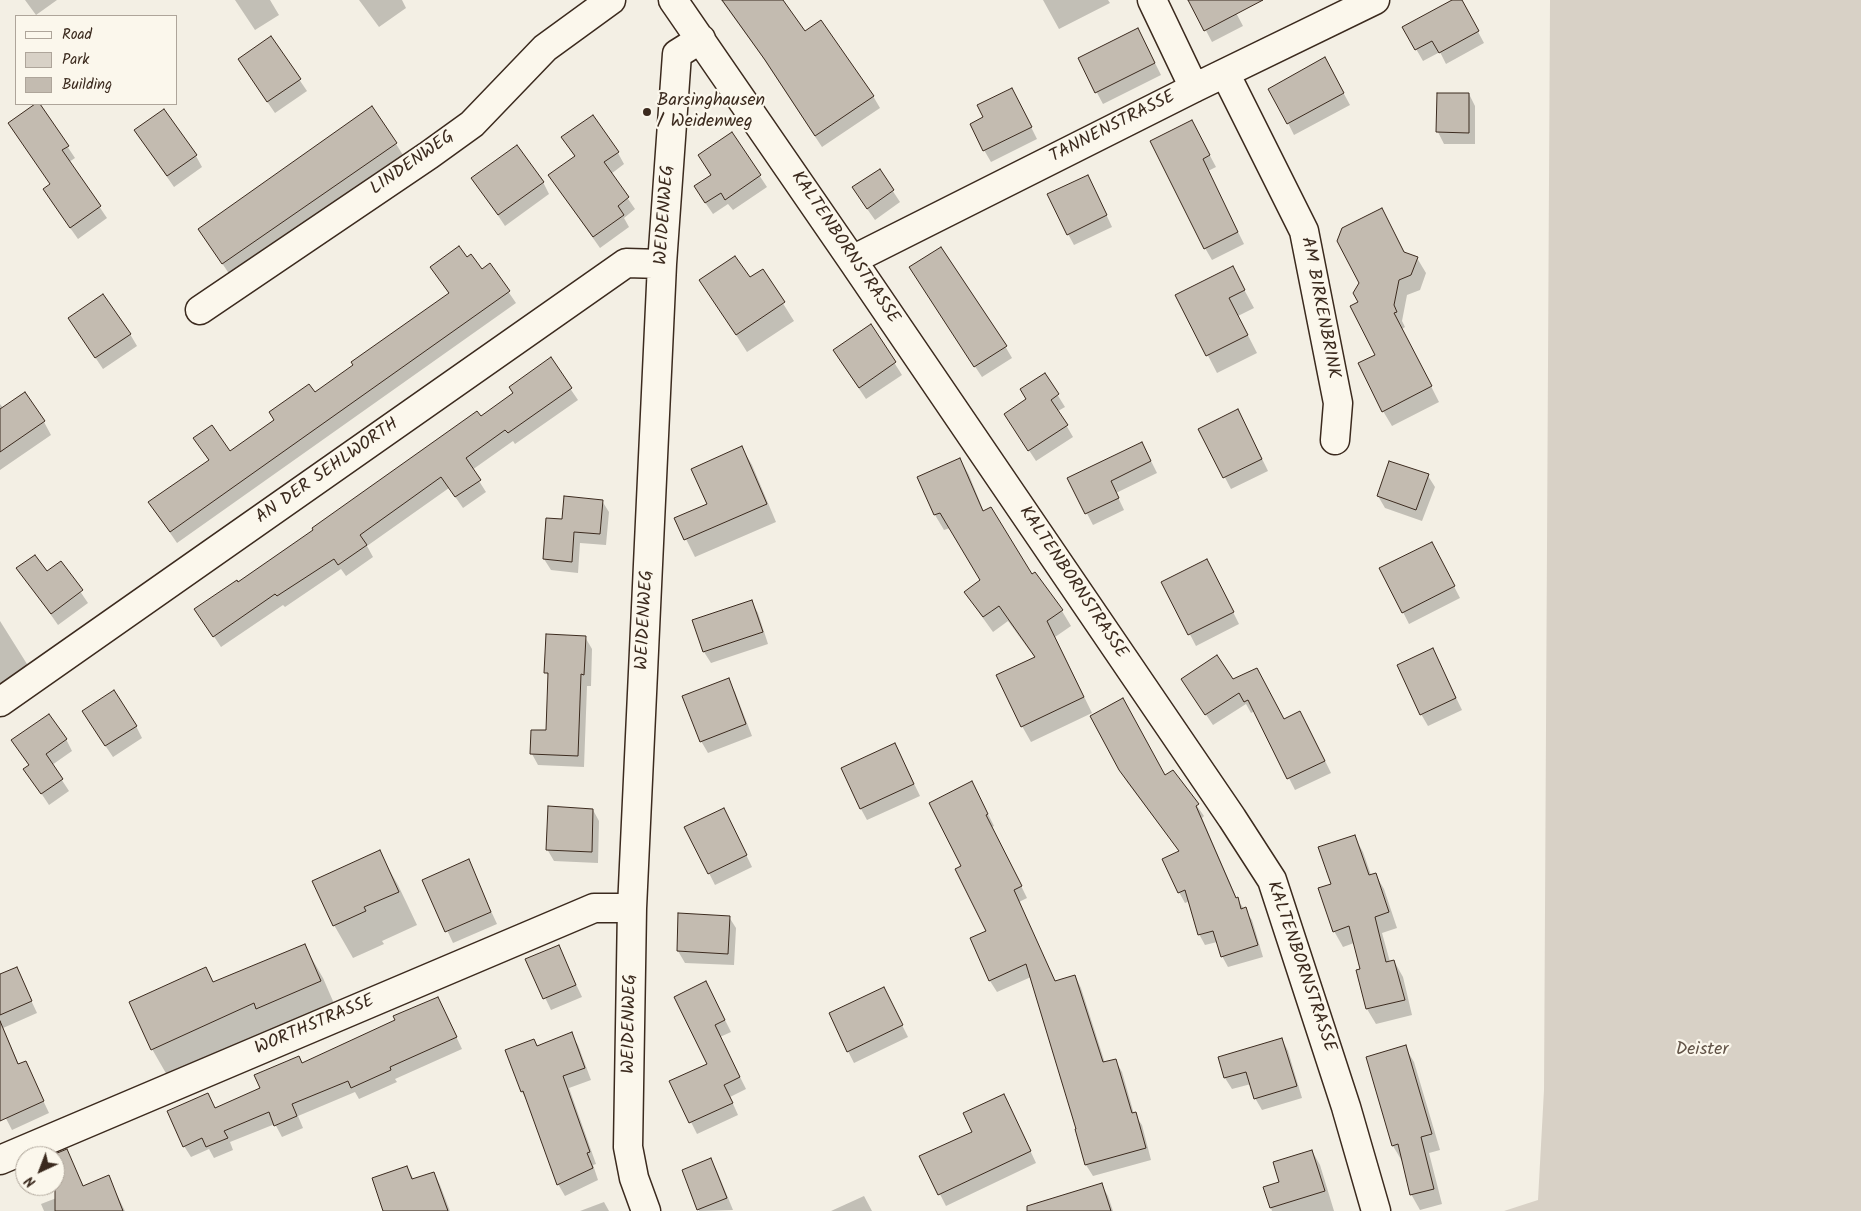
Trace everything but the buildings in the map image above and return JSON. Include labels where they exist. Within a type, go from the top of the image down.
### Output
[{"type":"street","name":"LINDENWEG","points":[[200,310],[472,124],[545,48],[611,0]]},
{"type":"street","name":"KALTENBORNSTRASSE","points":[[673,0],[852,260],[1272,880],[1346,1107],[1376,1211]]},
{"type":"street","points":[[1152,0],[1194,88]]},
{"type":"street","name":"TANNENSTRASSE","points":[[852,260],[1194,88],[1375,0]]},
{"type":"street","name":"WEIDENWEG","points":[[646,1211],[634,1178],[628,1147],[632,908],[662,264],[677,54],[701,39]]},
{"type":"street","name":"AM BIRKENBRINK","points":[[1225,73],[1304,230],[1338,403],[1335,440]]},
{"type":"street","name":"AN DER SEHLWORTH","points":[[0,702],[626,263],[662,264]]},
{"type":"street","name":"WORTHSTRASSE","points":[[0,1160],[594,908],[632,908]]},
{"type":"green space","name":"Deister","points":[[1550,0],[1861,0],[1861,1211],[1504,1211],[1538,1200],[1544,1090]]},
{"type":"place","name":"Barsinghausen / Weidenweg","points":[[647,112]]}]
